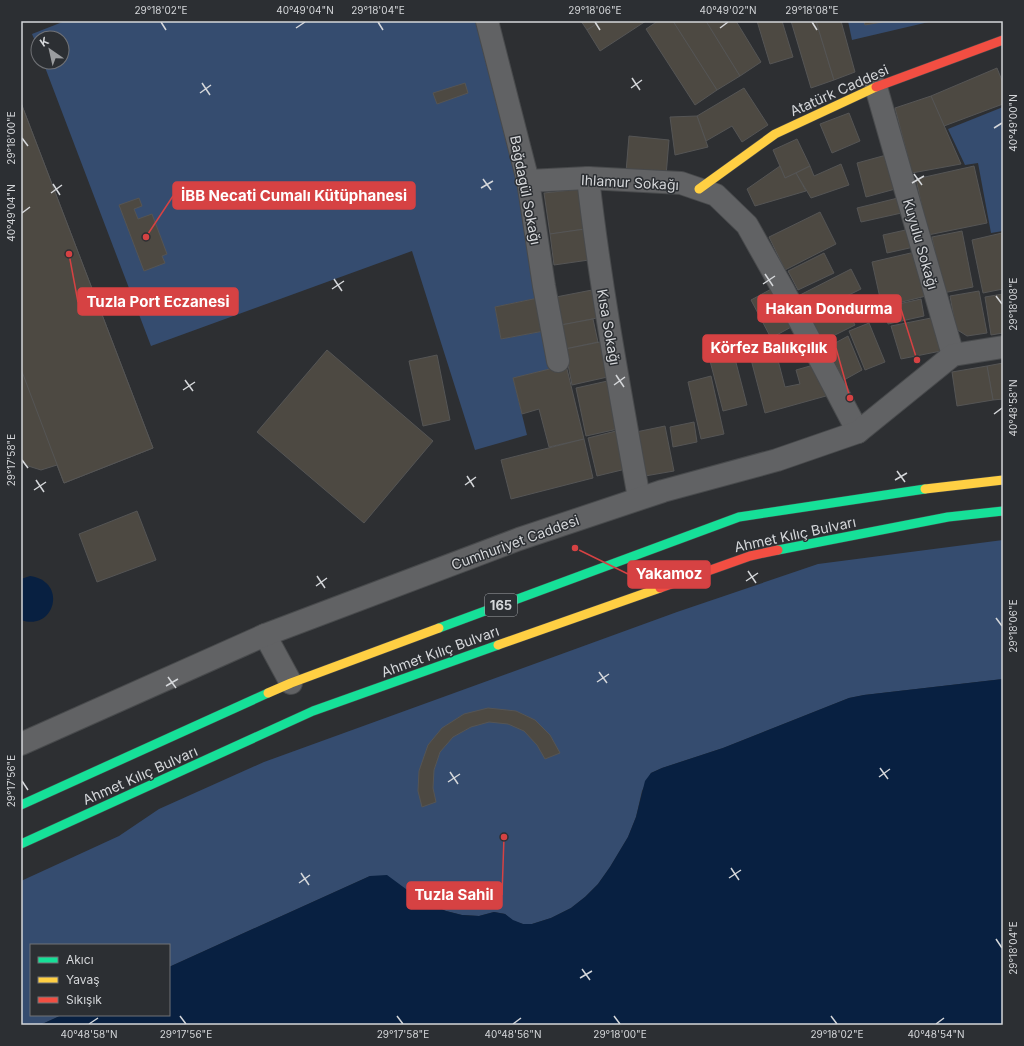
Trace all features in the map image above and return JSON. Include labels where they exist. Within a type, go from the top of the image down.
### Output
[{"type":"main road","name":"Atatürk Caddesi","points":[[699,189],[775,134],[876,87],[1003,40]]},
{"type":"main road","name":"Ahmet Kılıç Bulvarı","points":[[21,805],[290,683],[739,517],[946,486],[1003,480]]},
{"type":"main road","name":"Ahmet Kılıç Bulvarı","points":[[21,844],[313,712],[750,556],[948,517],[1003,511]]},
{"type":"street","name":"Bağdagül Sokağı","points":[[487,21],[528,181],[544,286],[558,361]]},
{"type":"street","name":"Kuyulu Sokağı","points":[[876,87],[953,355]]},
{"type":"street","name":"Ihlamur Sokağı","points":[[528,181],[588,178],[681,183],[716,195],[747,225],[784,291],[858,432]]},
{"type":"street","name":"Kısa Sokağı","points":[[588,178],[595,244],[639,498]]},
{"type":"street","name":"Cumhuriyet Caddesi","points":[[21,744],[265,635],[515,540],[639,498],[777,460],[858,432],[953,355],[1003,347]]},
{"type":"street","points":[[265,635],[290,683]]},
{"type":"shaded area","points":[[65,21],[478,21],[521,184],[538,298],[495,307],[501,339],[544,331],[555,368],[513,378],[527,435],[475,450],[412,251],[151,346],[46,70],[70,70],[70,30],[42,30]]},
{"type":"shaded area","points":[[848,21],[933,21],[852,40]]},
{"type":"shaded area","points":[[1003,107],[1003,231],[991,233],[978,163],[965,165],[948,129]]},
{"type":"shaded area","points":[[1003,540],[1003,679],[849,698],[723,748],[651,773],[642,791],[636,817],[628,837],[610,867],[598,884],[585,897],[571,908],[551,918],[532,924],[523,924],[513,921],[505,914],[494,912],[479,916],[462,915],[446,911],[427,903],[410,892],[370,876],[170,967],[170,944],[30,944],[30,1016],[60,1016],[40,1025],[21,1025],[21,881],[119,836],[159,809],[264,762],[677,612],[818,564]]},
{"type":"shaded area","points":[[30,576],[42,580],[49,587],[53,595],[49,613],[42,619],[33,622],[21,620],[21,579]]},
{"type":"shaded area","points":[[1003,679],[1003,1025],[40,1025],[60,1016],[170,1016],[170,967],[370,876],[387,875],[427,903],[446,911],[462,915],[479,916],[494,912],[505,914],[513,920],[523,924],[532,924],[551,918],[571,908],[585,897],[598,884],[610,867],[628,837],[636,817],[645,781],[651,773],[723,748],[849,698]]},
{"type":"building","points":[[581,21],[601,21],[587,30]]},
{"type":"building","points":[[601,21],[646,21],[600,51],[587,30]]},
{"type":"building","points":[[658,21],[673,21],[717,90],[695,105],[646,29]]},
{"type":"building","points":[[673,21],[706,21],[740,76],[717,90]]},
{"type":"building","points":[[706,21],[736,21],[761,62],[740,76]]},
{"type":"building","points":[[757,21],[782,21],[793,57],[770,64]]},
{"type":"building","points":[[791,21],[816,21],[834,80],[811,88]]},
{"type":"building","points":[[816,21],[841,21],[855,72],[834,80]]},
{"type":"building","points":[[864,21],[888,21],[865,25]]},
{"type":"building","points":[[997,68],[1003,83],[1003,104],[944,126],[931,96]]},
{"type":"building","points":[[465,83],[468,93],[437,104],[433,93]]},
{"type":"building","points":[[744,88],[768,125],[742,142],[732,126],[706,141],[697,116]]},
{"type":"building","points":[[931,96],[961,164],[912,173],[895,108]]},
{"type":"building","points":[[21,103],[153,448],[64,483],[57,465],[41,470],[25,465],[21,458]]},
{"type":"building","points":[[21,103],[153,448],[64,483],[21,369]]},
{"type":"building","points":[[849,113],[860,141],[832,153],[820,124]]},
{"type":"building","points":[[697,116],[708,147],[675,155],[670,117]]},
{"type":"building","points":[[629,136],[669,140],[666,176],[626,172]]},
{"type":"building","points":[[797,139],[810,166],[785,178],[773,150]]},
{"type":"building","points":[[890,154],[899,188],[866,197],[857,163]]},
{"type":"building","points":[[841,164],[849,185],[811,198],[796,173],[810,166],[814,176]]},
{"type":"building","points":[[780,166],[785,178],[796,173],[806,191],[755,206],[747,189]]},
{"type":"building","points":[[974,166],[987,223],[928,235],[916,179]]},
{"type":"building","points":[[580,189],[585,229],[550,234],[544,193]]},
{"type":"building","points":[[902,197],[906,212],[861,222],[857,208]]},
{"type":"building","points":[[139,198],[142,206],[134,209],[138,219],[152,214],[167,254],[162,256],[165,263],[144,271],[119,205]]},
{"type":"building","points":[[820,212],[836,244],[785,270],[769,237]]},
{"type":"building","points":[[585,229],[589,260],[554,265],[550,234]]},
{"type":"building","points":[[910,229],[914,247],[887,253],[883,235]]},
{"type":"building","points":[[962,231],[973,287],[943,293],[932,237]]},
{"type":"building","points":[[1002,233],[1003,289],[983,293],[972,240]]},
{"type":"building","points":[[915,252],[926,296],[882,307],[872,262]]},
{"type":"building","points":[[824,253],[834,273],[798,290],[788,271]]},
{"type":"building","points":[[851,269],[861,289],[810,314],[800,295]]},
{"type":"building","points":[[775,287],[795,325],[771,338],[751,300]]},
{"type":"building","points":[[592,290],[597,318],[561,325],[556,297]]},
{"type":"building","points":[[979,291],[987,333],[967,336],[956,329],[950,296]]},
{"type":"building","points":[[1003,294],[1003,333],[991,335],[985,297]]},
{"type":"building","points":[[538,298],[544,331],[501,339],[495,307]]},
{"type":"building","points":[[921,299],[924,316],[888,324],[885,307]]},
{"type":"building","points":[[843,303],[855,325],[821,342],[810,320]]},
{"type":"building","points":[[936,317],[941,351],[901,359],[891,326]]},
{"type":"building","points":[[593,319],[598,342],[565,349],[561,325]]},
{"type":"building","points":[[869,323],[885,362],[865,370],[849,331]]},
{"type":"building","points":[[848,336],[862,370],[844,380],[826,348]]},
{"type":"building","points":[[605,341],[612,376],[572,385],[565,349]]},
{"type":"building","points":[[773,341],[785,387],[800,384],[796,370],[817,364],[826,396],[765,413],[748,348]]},
{"type":"building","points":[[327,350],[433,441],[364,523],[257,432]]},
{"type":"building","points":[[733,351],[747,405],[723,411],[709,357]]},
{"type":"building","points":[[437,355],[450,420],[423,426],[409,361]]},
{"type":"building","points":[[1003,363],[1003,399],[993,400],[987,366]]},
{"type":"building","points":[[566,365],[584,439],[549,447],[539,409],[522,414],[513,378]]},
{"type":"building","points":[[987,366],[993,400],[957,406],[952,372]]},
{"type":"building","points":[[711,376],[724,434],[701,439],[688,382]]},
{"type":"building","points":[[612,380],[618,429],[586,436],[576,388]]},
{"type":"building","points":[[694,422],[697,442],[673,447],[670,427]]},
{"type":"building","points":[[665,426],[674,471],[645,476],[636,432]]},
{"type":"building","points":[[620,430],[630,468],[597,476],[588,438]]},
{"type":"building","points":[[584,439],[593,478],[511,499],[501,460]]},
{"type":"building","points":[[137,511],[156,560],[97,582],[79,534]]},
{"type":"building","points":[[488,708],[516,711],[535,720],[550,735],[560,753],[545,759],[537,745],[524,731],[508,724],[489,722],[471,727],[453,737],[440,752],[434,770],[433,788],[436,802],[422,807],[418,791],[419,771],[428,745],[442,728],[464,714]]},
{"type":"traffic: fast","points":[[439,628],[739,517],[925,489]]},
{"type":"traffic: fast","points":[[778,550],[948,517],[1003,511]]},
{"type":"traffic: fast","points":[[21,844],[313,711],[498,645]]},
{"type":"traffic: fast","points":[[21,805],[268,693]]},
{"type":"traffic: slow","points":[[699,189],[775,134],[876,87]]},
{"type":"traffic: slow","points":[[925,489],[1003,480]]},
{"type":"traffic: slow","points":[[498,645],[660,588]]},
{"type":"traffic: slow","points":[[268,693],[439,628]]},
{"type":"traffic: jam","points":[[876,87],[1003,40]]},
{"type":"traffic: jam","points":[[660,588],[750,556],[778,550]]},
{"type":"place","name":"İBB Necati Cumalı Kütüphanesi","points":[[146,237]]},
{"type":"place","name":"Tuzla Port Eczanesi","points":[[69,254]]},
{"type":"place","name":"Hakan Dondurma","points":[[917,360]]},
{"type":"place","name":"Körfez Balıkçılık","points":[[850,398]]},
{"type":"place","name":"Yakamoz","points":[[575,548]]},
{"type":"place","name":"Tuzla Sahil","points":[[504,837]]}]
